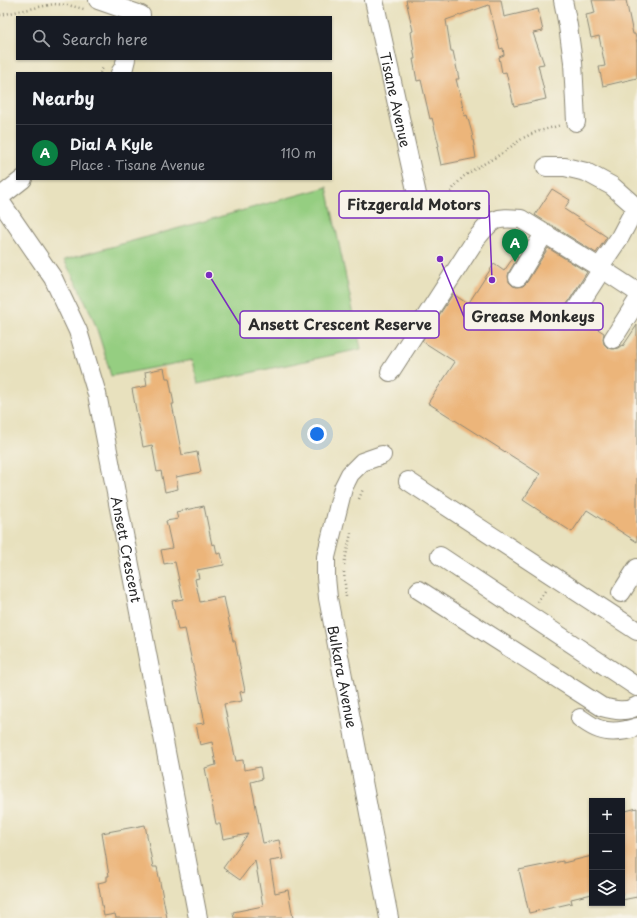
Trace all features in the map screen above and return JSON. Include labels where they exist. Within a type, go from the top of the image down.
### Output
[{"type":"street","name":"Tisane Avenue","points":[[374,0],[418,199]]},
{"type":"street","points":[[563,0],[573,62],[576,122]]},
{"type":"street","points":[[94,5],[143,11]]},
{"type":"street","points":[[546,167],[565,167],[586,172],[612,186],[637,208]]},
{"type":"street","points":[[0,197],[22,180]]},
{"type":"street","name":"Ansett Crescent","points":[[0,201],[53,278],[78,331],[97,394],[198,918]]},
{"type":"street","points":[[573,314],[602,269],[603,262],[620,237],[630,218],[637,213]]},
{"type":"street","points":[[390,372],[476,239],[487,225],[497,219],[521,219],[637,292]]},
{"type":"street","points":[[518,278],[544,234]]},
{"type":"street","points":[[612,339],[637,301]]},
{"type":"street","name":"Bulkara Avenue","points":[[382,455],[362,462],[350,474],[343,488],[326,557],[326,577],[328,598],[389,918]]},
{"type":"street","points":[[408,481],[637,632]]},
{"type":"street","points":[[440,556],[637,687]]},
{"type":"street","points":[[419,590],[602,707],[617,711],[633,709],[637,706]]},
{"type":"street","points":[[580,718],[599,730],[612,732],[637,727]]},
{"type":"path","points":[[0,15],[54,4],[94,5]]},
{"type":"path","points":[[418,199],[422,207],[428,210],[435,209],[441,206],[455,186],[463,178],[523,138],[551,128],[576,122]]},
{"type":"path","points":[[357,505],[364,487]]},
{"type":"path","points":[[346,598],[344,567],[351,532]]},
{"type":"path","points":[[530,616],[553,577]]},
{"type":"green space","points":[[327,187],[361,349],[198,384],[193,360],[111,376],[92,316],[64,260]]},
{"type":"building","points":[[406,0],[501,0],[504,17],[538,9],[543,31],[533,33],[544,64],[538,65],[546,99],[514,106],[506,72],[502,73],[499,57],[504,55],[503,48],[500,49],[489,5],[446,20],[451,51],[453,51],[459,79],[456,79],[465,116],[467,115],[472,133],[476,158],[441,165],[437,147],[439,146],[432,118],[430,119],[421,80],[417,81],[413,59],[415,59],[411,32],[413,31]]},
{"type":"building","points":[[592,0],[626,0],[633,34],[635,34],[637,43],[637,78],[603,86],[599,67],[605,66],[599,36],[591,38],[586,15],[595,13]]},
{"type":"building","points":[[552,189],[570,200],[564,209],[607,237],[596,253],[535,215]]},
{"type":"building","points":[[548,248],[587,272],[564,309],[564,319],[567,323],[577,323],[582,319],[604,333],[604,344],[608,348],[613,349],[622,345],[623,346],[637,325],[637,542],[587,510],[572,532],[523,500],[540,474],[428,403],[455,362],[422,341],[453,294],[468,304],[494,264],[504,271],[515,255],[518,257],[509,272],[509,282],[513,286],[523,286]]},
{"type":"building","points":[[164,368],[166,378],[169,378],[174,404],[172,404],[182,455],[197,452],[201,472],[176,477],[178,489],[165,492],[161,471],[157,472],[152,445],[143,447],[132,389],[147,386],[145,372]]},
{"type":"building","points":[[204,506],[212,545],[215,544],[217,554],[221,553],[224,565],[197,570],[199,578],[195,579],[200,602],[224,597],[245,691],[240,692],[242,701],[224,704],[236,761],[243,760],[244,770],[260,767],[262,779],[251,782],[263,843],[279,840],[283,859],[270,861],[275,893],[288,890],[293,918],[234,918],[233,912],[263,906],[255,860],[240,880],[223,868],[248,834],[223,839],[220,824],[216,824],[205,768],[216,765],[212,742],[200,745],[196,724],[205,723],[185,629],[178,630],[172,601],[183,599],[175,562],[164,564],[161,550],[172,548],[166,521],[178,519],[176,512]]},
{"type":"building","points":[[637,808],[637,897],[625,899],[625,834],[625,811]]},
{"type":"building","points":[[145,825],[153,867],[157,867],[167,918],[116,918],[115,914],[104,916],[98,883],[107,881],[107,876],[109,876],[102,833]]},
{"type":"building","points":[[589,857],[589,895],[571,899],[572,903],[529,913],[519,870],[563,861],[563,863]]},
{"type":"place","name":"Grease Monkeys","points":[[440,259]]},
{"type":"place","name":"Dial A Kyle","points":[[515,262]]},
{"type":"place","name":"Ansett Crescent Reserve","points":[[209,275]]},
{"type":"place","name":"Fitzgerald Motors","points":[[492,280]]}]
